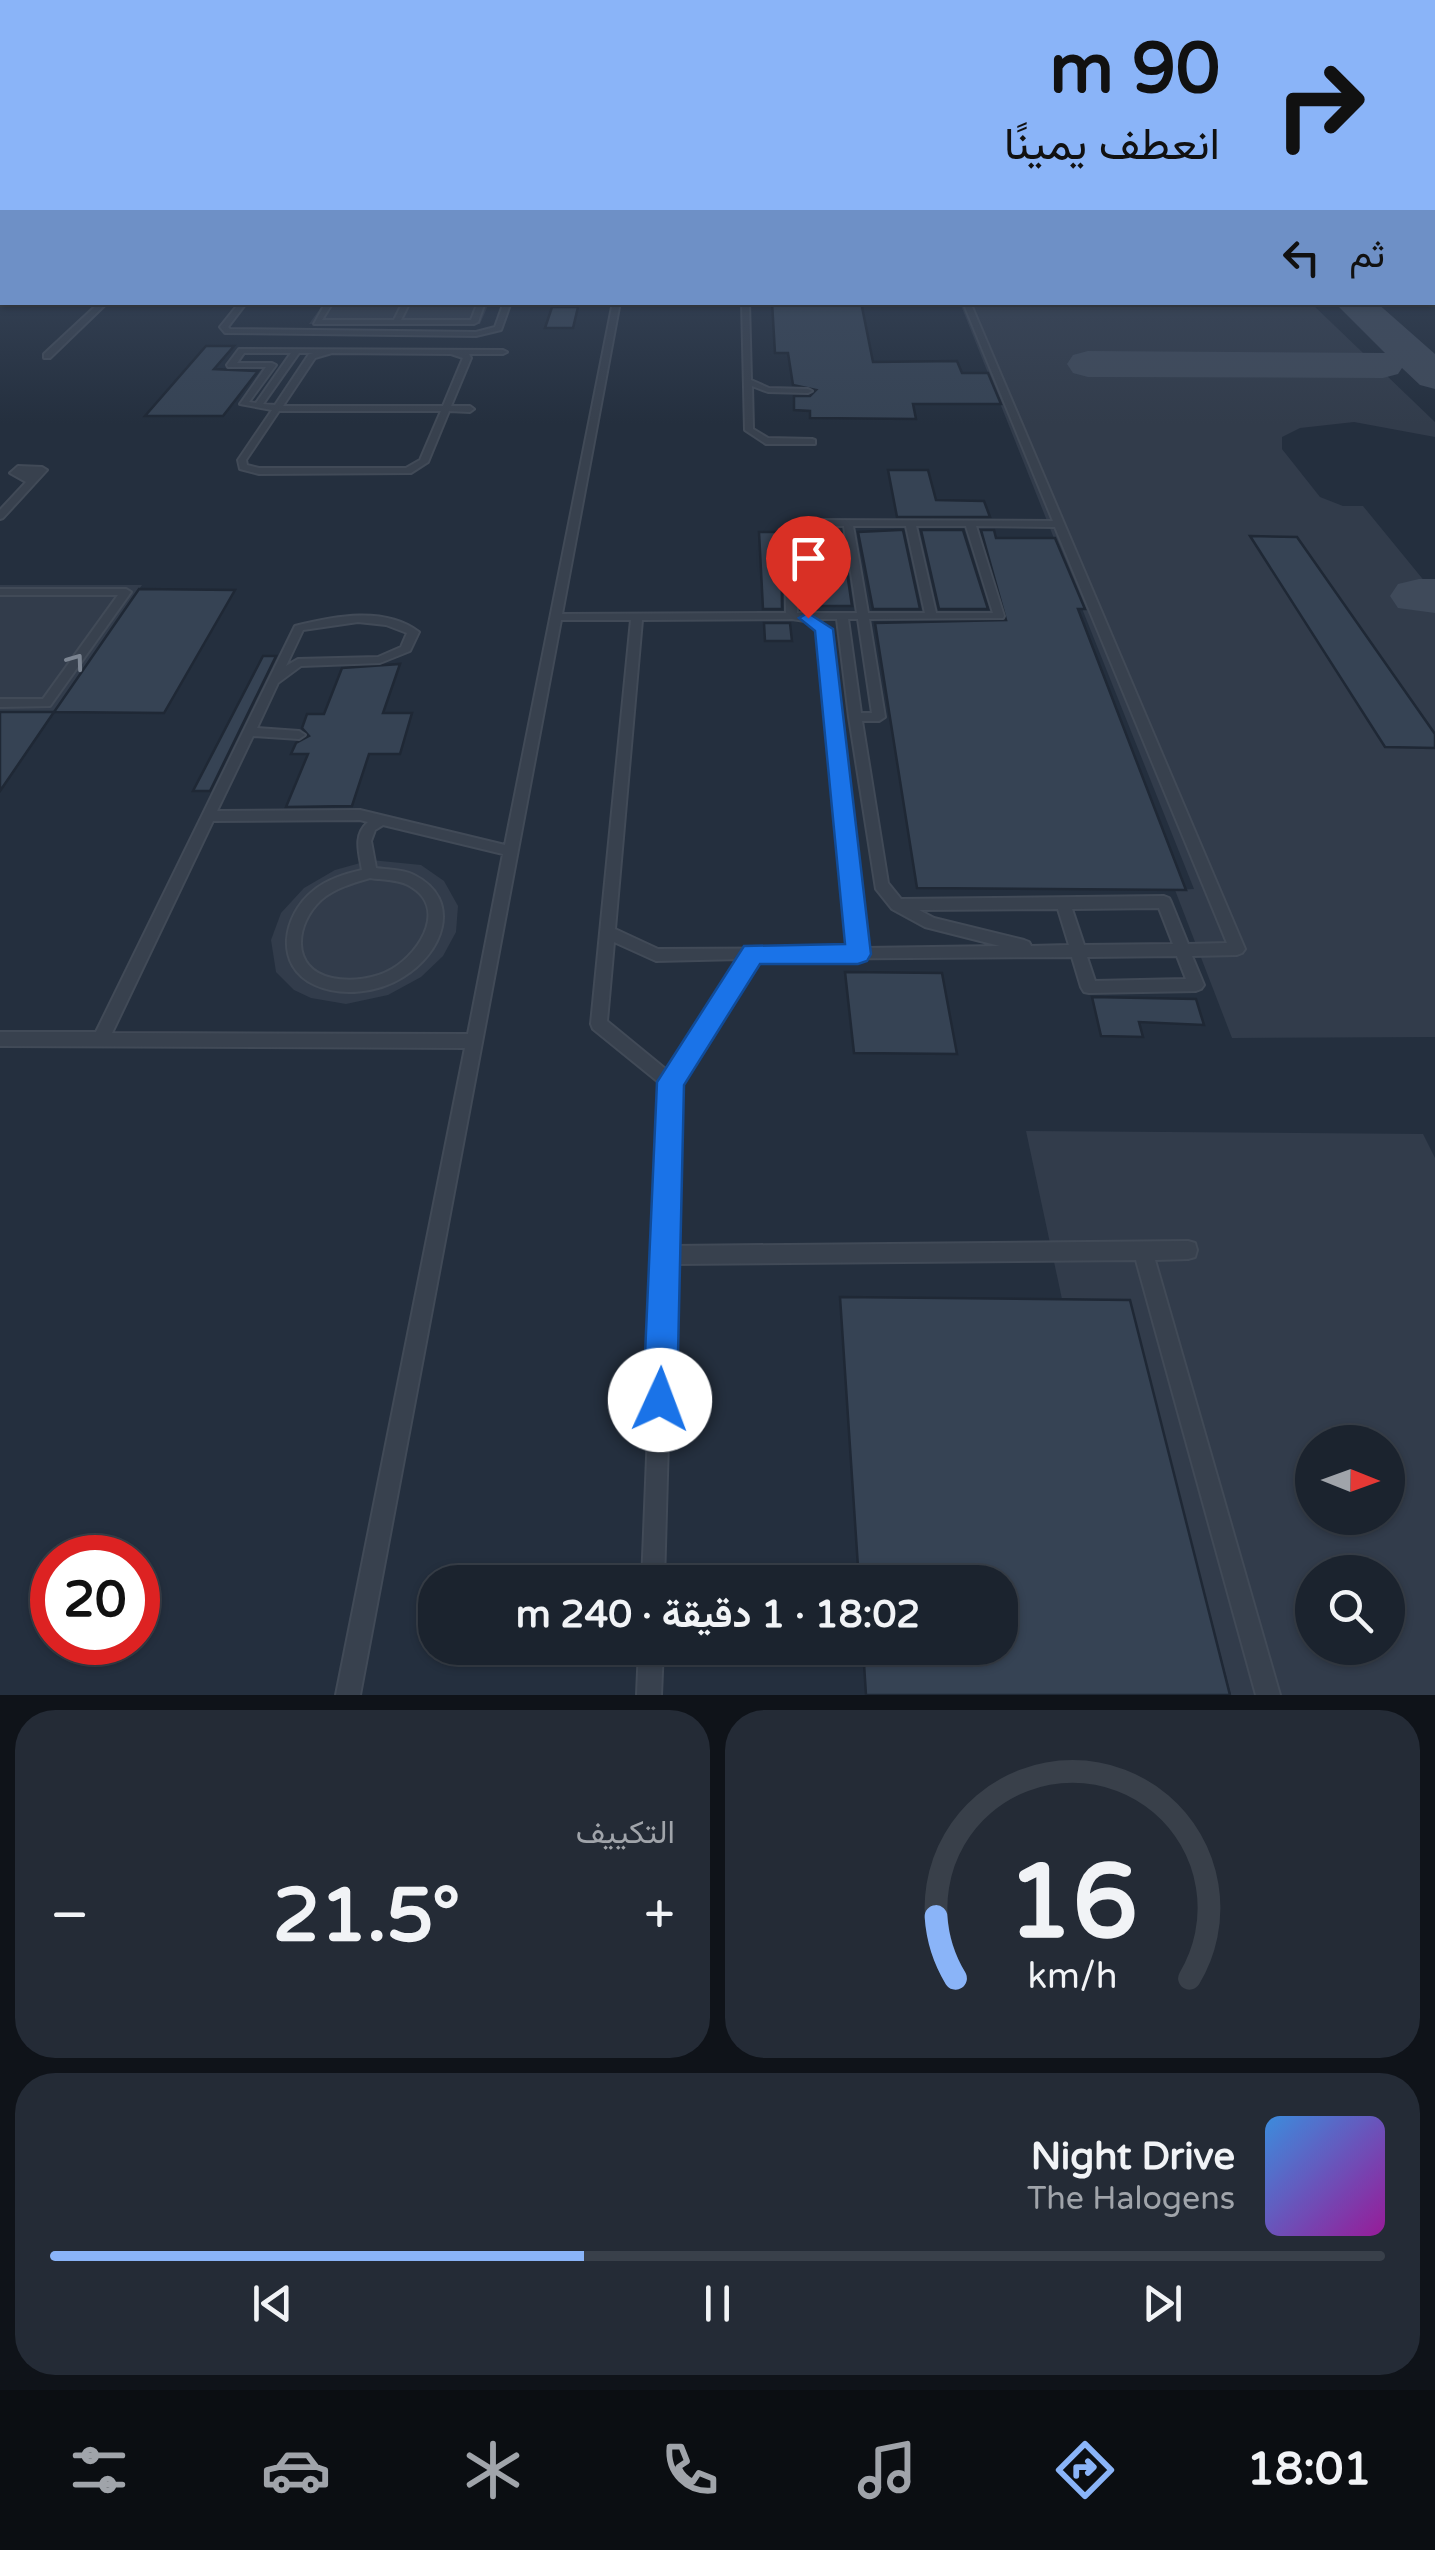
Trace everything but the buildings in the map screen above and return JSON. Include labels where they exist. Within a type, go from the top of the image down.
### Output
[{"type":"lane","points":[[47,356],[103,305]]},
{"type":"lane","points":[[242,305],[224,326],[228,331],[491,332],[498,328],[507,305]]},
{"type":"lane","points":[[328,305],[317,322],[474,322],[481,305]]},
{"type":"lane","points":[[396,322],[405,305]]},
{"type":"lane","points":[[348,1695],[616,305]]},
{"type":"lane","points":[[744,305],[749,430],[766,441],[812,442]]},
{"type":"lane","points":[[608,932],[656,955],[1237,949],[967,305]]},
{"type":"lane","points":[[392,351],[402,334]]},
{"type":"lane","points":[[470,409],[277,408],[244,404],[272,365],[231,364],[242,350],[503,352]]},
{"type":"lane","points":[[259,404],[297,351]]},
{"type":"lane","points":[[332,351],[312,356],[242,460],[243,467],[259,471],[408,471],[424,462],[467,358],[452,352]]},
{"type":"lane","points":[[747,380],[768,390],[808,391]]},
{"type":"lane","points":[[0,516],[32,481]]},
{"type":"lane","points":[[792,616],[790,529],[806,523],[1060,524]]},
{"type":"lane","points":[[848,523],[879,717],[855,717]]},
{"type":"lane","points":[[910,523],[931,616]]},
{"type":"lane","points":[[556,616],[999,616],[970,524]]},
{"type":"lane","points":[[0,592],[126,592],[46,703],[0,703]]},
{"type":"lane","points":[[637,616],[599,1024],[670,1082]]},
{"type":"lane","points":[[792,616],[808,618],[824,629],[858,954]]},
{"type":"lane","points":[[842,616],[880,886],[897,905],[930,923],[972,935],[1074,951]]},
{"type":"lane","points":[[100,1040],[300,628],[324,621],[397,621],[413,632],[406,649],[380,660],[298,662],[275,680]]},
{"type":"lane","points":[[251,732],[299,735]]},
{"type":"lane","points":[[209,816],[360,815],[511,851]]},
{"type":"lane","points":[[370,873],[364,841],[369,827],[382,820]]},
{"type":"lane","points":[[370,873],[410,877],[429,890],[439,910],[437,931],[427,950],[410,967],[384,981],[350,988],[310,977],[295,963],[292,950],[290,937],[298,916],[328,888],[370,873]]},
{"type":"lane","points":[[897,905],[1164,902],[1196,985],[1090,986],[1074,951],[1064,905]]},
{"type":"lane","points":[[655,1565],[670,1082],[753,954]]},
{"type":"lane","points":[[0,1038],[474,1041]]},
{"type":"lane","points":[[1143,1250],[1268,1695]]},
{"type":"lane","points":[[666,1255],[1188,1250]]},
{"type":"lane","points":[[649,1695],[650,1665]]},
{"type":"shaded area","points":[[323,305],[488,305],[480,324],[309,324]]},
{"type":"shaded area","points":[[961,305],[1313,305],[1435,422],[1435,437],[1354,422],[1300,428],[1282,437],[1282,449],[1320,497],[1343,506],[1363,506],[1435,594],[1435,1037],[1232,1038],[1175,890],[1194,889]]},
{"type":"shaded area","points":[[0,585],[142,585],[54,712],[0,712]]},
{"type":"shaded area","points":[[371,860],[421,865],[444,881],[458,906],[456,932],[443,956],[421,977],[388,995],[346,1004],[311,998],[294,990],[276,972],[271,940],[281,913],[304,888],[335,870]]},
{"type":"shaded area","points":[[1026,1131],[1423,1134],[1435,1158],[1435,1695],[1231,1695],[1130,1301],[1062,1299]]},
{"type":"taxiway","points":[[1356,305],[1435,376]]},
{"type":"taxiway","points":[[1088,364],[1383,365]]},
{"type":"taxiway","points":[[1419,596],[1435,596]]},
{"type":"route","points":[[660,1400],[670,1082],[753,954],[858,954],[824,629],[808,618]]}]
